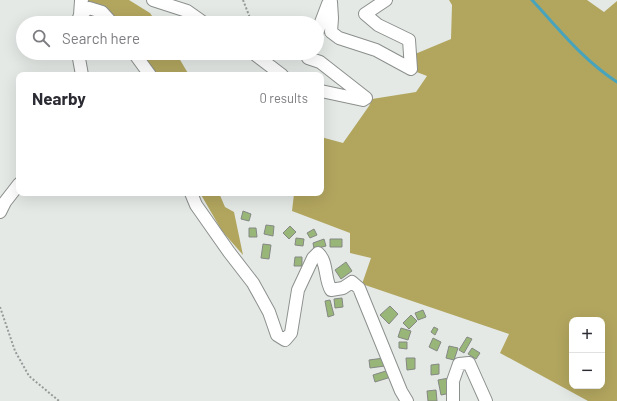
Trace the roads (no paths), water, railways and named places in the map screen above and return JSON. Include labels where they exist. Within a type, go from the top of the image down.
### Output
[{"type":"street","points":[[79,16],[82,0]]},
{"type":"street","points":[[153,0],[187,11],[194,16]]},
{"type":"street","points":[[323,16],[328,4],[331,2],[331,32],[339,38],[376,50],[411,69],[409,40],[378,25],[366,14],[386,0]]},
{"type":"street","points":[[81,16],[89,8],[102,12],[106,16]]},
{"type":"street","points":[[79,60],[81,72]]},
{"type":"street","points":[[139,60],[148,72]]},
{"type":"street","points":[[262,60],[278,72]]},
{"type":"street","points":[[314,60],[320,62],[366,98],[363,100],[324,92]]},
{"type":"street","points":[[0,212],[5,202],[16,188]]},
{"type":"street","points":[[192,196],[200,211],[253,283],[269,312],[277,335],[285,340],[291,332],[298,290],[313,258],[318,253],[322,257],[328,284],[331,290],[343,288],[352,282],[360,288],[401,391],[407,401]]},
{"type":"street","points":[[453,401],[452,381],[459,364],[469,363],[486,401]]},
{"type":"waterway","points":[[532,0],[582,54],[617,82]]}]
